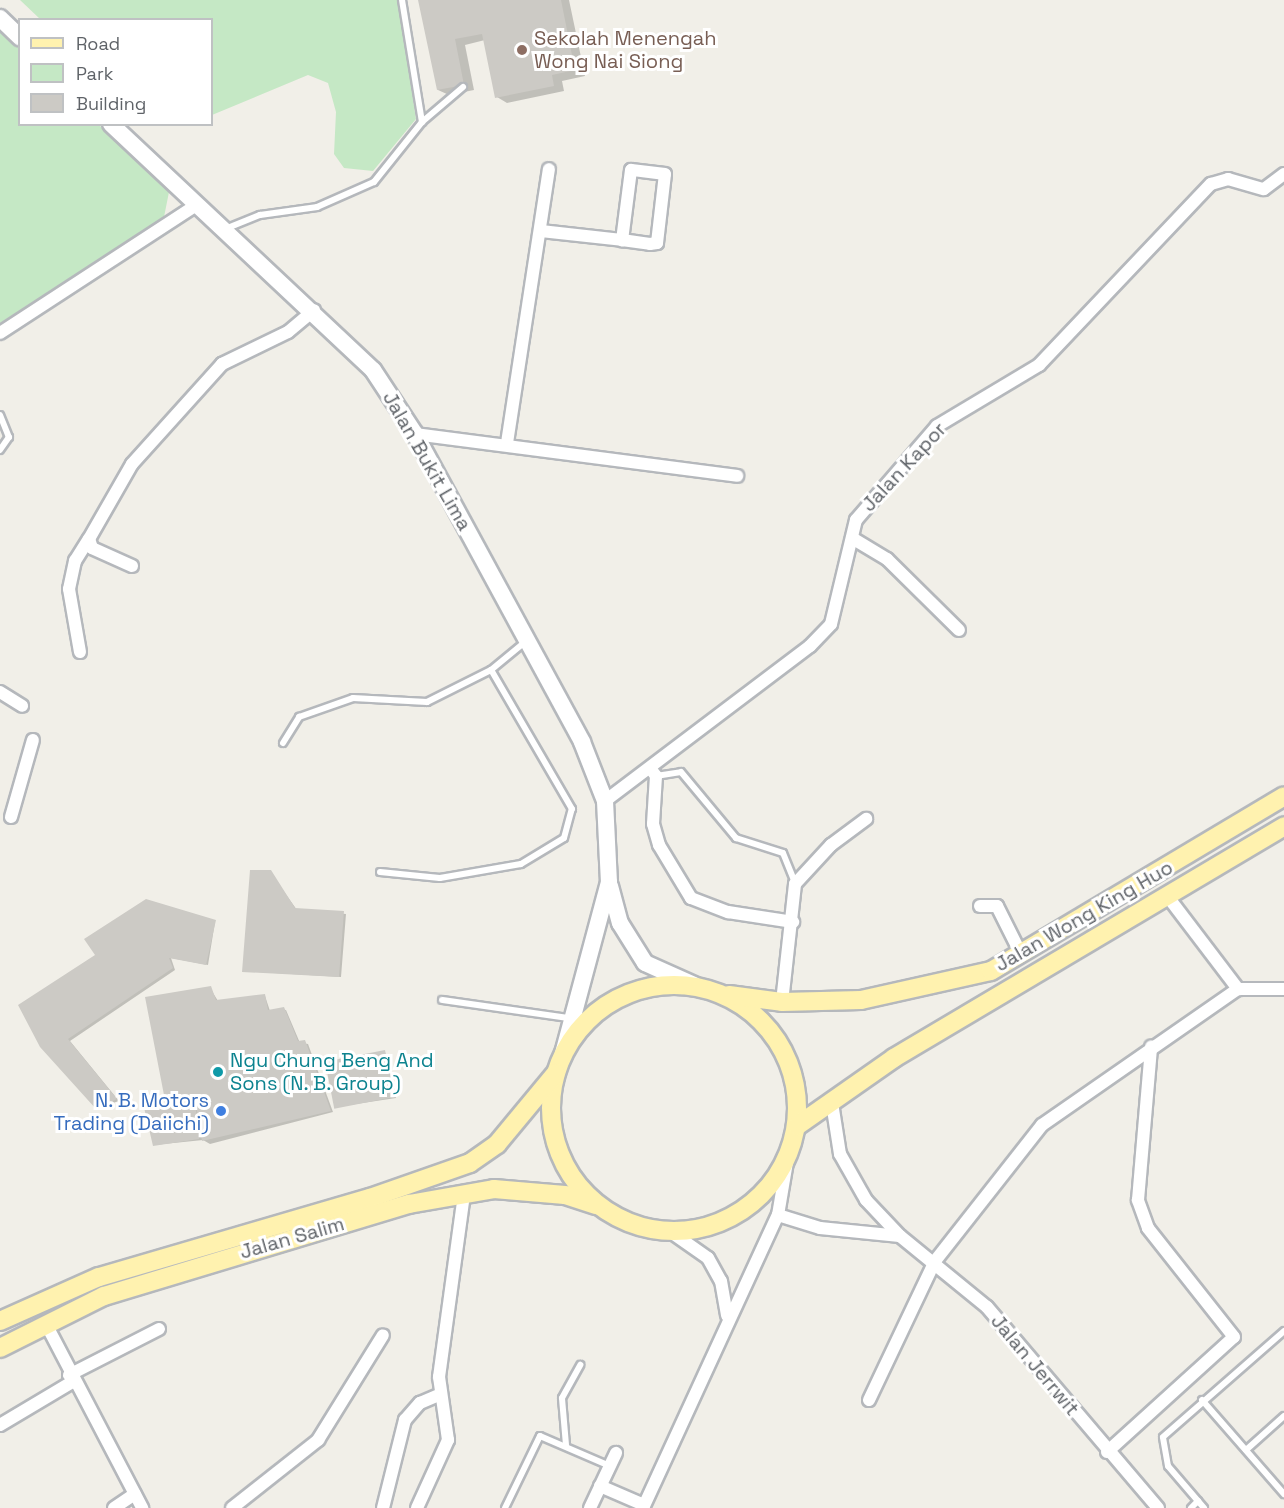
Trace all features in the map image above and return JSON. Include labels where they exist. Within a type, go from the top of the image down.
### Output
[{"type":"main road","points":[[0,18],[18,35]]},
{"type":"main road","name":"Jalan Bukit Lima","points":[[113,126],[195,206],[225,229],[314,310],[373,370],[415,434],[526,642],[563,704],[605,801],[609,882]]},
{"type":"main road","name":"Jalan Wong King Huo","points":[[724,994],[782,1002],[906,994],[991,971],[1284,796]]},
{"type":"main road","name":"Jalan Wong King Huo","points":[[797,1126],[894,1058],[1284,826]]},
{"type":"main road","points":[[609,882],[631,945],[645,963],[694,985],[724,994],[758,1016],[783,1047],[796,1086],[797,1126],[789,1155],[774,1181],[745,1209],[701,1229],[671,1232],[637,1226],[598,1205],[572,1178],[556,1145],[551,1108],[559,1064],[569,1018],[609,882]]},
{"type":"main road","points":[[559,1064],[578,1030],[630,992],[694,985]]},
{"type":"main road","name":"Jalan Salim","points":[[0,1321],[99,1277],[370,1198],[471,1163],[497,1144],[559,1064]]},
{"type":"main road","name":"Jalan Salim","points":[[0,1348],[104,1296],[176,1271],[409,1203],[464,1194],[529,1191],[598,1205]]},
{"type":"street","points":[[507,443],[549,169]]},
{"type":"street","points":[[541,231],[622,240],[657,243],[661,238],[665,174],[631,170],[622,240]]},
{"type":"street","name":"Jalan Kapor","points":[[605,801],[653,772],[810,646],[831,624],[852,538],[864,507],[937,426],[1039,365],[1211,184],[1228,179],[1264,189],[1284,174]]},
{"type":"street","points":[[0,333],[195,206]]},
{"type":"street","points":[[80,652],[69,589],[75,561],[132,464],[203,381],[232,359],[288,332],[314,310]]},
{"type":"street","points":[[415,434],[507,443],[736,476]]},
{"type":"street","points":[[852,538],[887,559],[959,630]]},
{"type":"street","points":[[89,539],[92,548],[132,566]]},
{"type":"street","points":[[0,692],[22,706]]},
{"type":"street","points":[[11,817],[33,740]]},
{"type":"street","points":[[653,772],[653,824],[668,864],[691,898],[728,912],[793,922]]},
{"type":"street","points":[[782,1002],[793,922],[795,884],[866,819]]},
{"type":"street","points":[[1168,897],[1238,989]]},
{"type":"street","points":[[980,906],[997,906],[1022,954]]},
{"type":"street","points":[[869,1400],[934,1261],[1042,1125],[1151,1047],[1238,989],[1284,988]]},
{"type":"street","points":[[1107,1452],[1234,1337],[1148,1228],[1138,1200],[1151,1047]]},
{"type":"street","name":"Jalan Jerrwit","points":[[832,1103],[840,1154],[852,1180],[900,1236],[934,1261],[1018,1341],[1107,1452],[1158,1508]]},
{"type":"street","points":[[600,1486],[643,1507],[727,1319],[778,1215],[789,1155]]},
{"type":"street","points":[[417,1508],[448,1440],[439,1395],[464,1194]]},
{"type":"street","points":[[778,1215],[820,1228],[900,1236]]},
{"type":"street","points":[[671,1232],[708,1258],[727,1300],[727,1319]]},
{"type":"street","points":[[46,1324],[70,1379],[142,1508]]},
{"type":"street","points":[[0,1425],[70,1379],[159,1329]]},
{"type":"street","points":[[232,1508],[318,1440],[383,1335]]},
{"type":"street","points":[[383,1508],[405,1420],[420,1403],[439,1395]]},
{"type":"street","points":[[590,1508],[616,1453]]},
{"type":"street","points":[[114,1508],[135,1494]]},
{"type":"lane","points":[[402,0],[422,122]]},
{"type":"lane","points":[[225,229],[260,215],[317,207],[374,182],[422,122],[463,87]]},
{"type":"lane","points":[[0,415],[9,437],[0,450]]},
{"type":"lane","points":[[283,743],[299,717],[353,698],[427,702],[491,670],[526,642]]},
{"type":"lane","points":[[380,872],[440,878],[520,864],[564,838],[572,809],[491,670]]},
{"type":"lane","points":[[653,772],[681,772],[736,838],[783,853],[795,884]]},
{"type":"lane","points":[[442,1000],[569,1018]]},
{"type":"lane","points":[[1204,1508],[1168,1466],[1162,1449],[1166,1432],[1284,1331]]},
{"type":"lane","points":[[566,1445],[562,1398],[580,1365]]},
{"type":"lane","points":[[1202,1400],[1284,1494]]},
{"type":"lane","points":[[1246,1450],[1284,1416]]},
{"type":"lane","points":[[505,1508],[537,1438],[543,1435],[610,1466]]},
{"type":"lane","points":[[1191,1508],[1198,1502]]},
{"type":"green space","points":[[20,0],[398,0],[416,119],[373,171],[344,168],[334,154],[336,112],[328,83],[308,75],[213,115],[213,18],[39,18]]},
{"type":"green space","points":[[0,28],[18,46],[18,126],[100,126],[169,192],[163,222],[0,323]]},
{"type":"building","points":[[418,0],[561,0],[575,70],[552,75],[554,86],[495,98],[482,34],[455,39],[464,85],[437,90]]},
{"type":"building","points":[[250,870],[271,870],[295,908],[344,911],[339,977],[242,972]]},
{"type":"building","points":[[146,899],[216,920],[206,965],[169,958],[173,968],[68,1039],[117,1099],[96,1109],[40,1047],[18,1005],[95,955],[84,939]]},
{"type":"building","name":"Ngu Chung Beng And Sons (N. B. Group)","points":[[211,986],[216,1000],[265,994],[268,1010],[284,1007],[298,1041],[305,1040],[331,1111],[202,1141],[195,1100],[199,1139],[153,1146],[142,1099],[164,1095],[145,997]]},
{"type":"building","points":[[385,1050],[394,1097],[334,1109],[325,1062]]},
{"type":"place","name":"Sekolah Menengah Wong Nai Siong","points":[[522,50]]},
{"type":"place","name":"Ngu Chung Beng And Sons (N. B. Group)","points":[[218,1072]]},
{"type":"place","name":"N. B. Motors Trading (Daiichi)","points":[[221,1111]]}]
